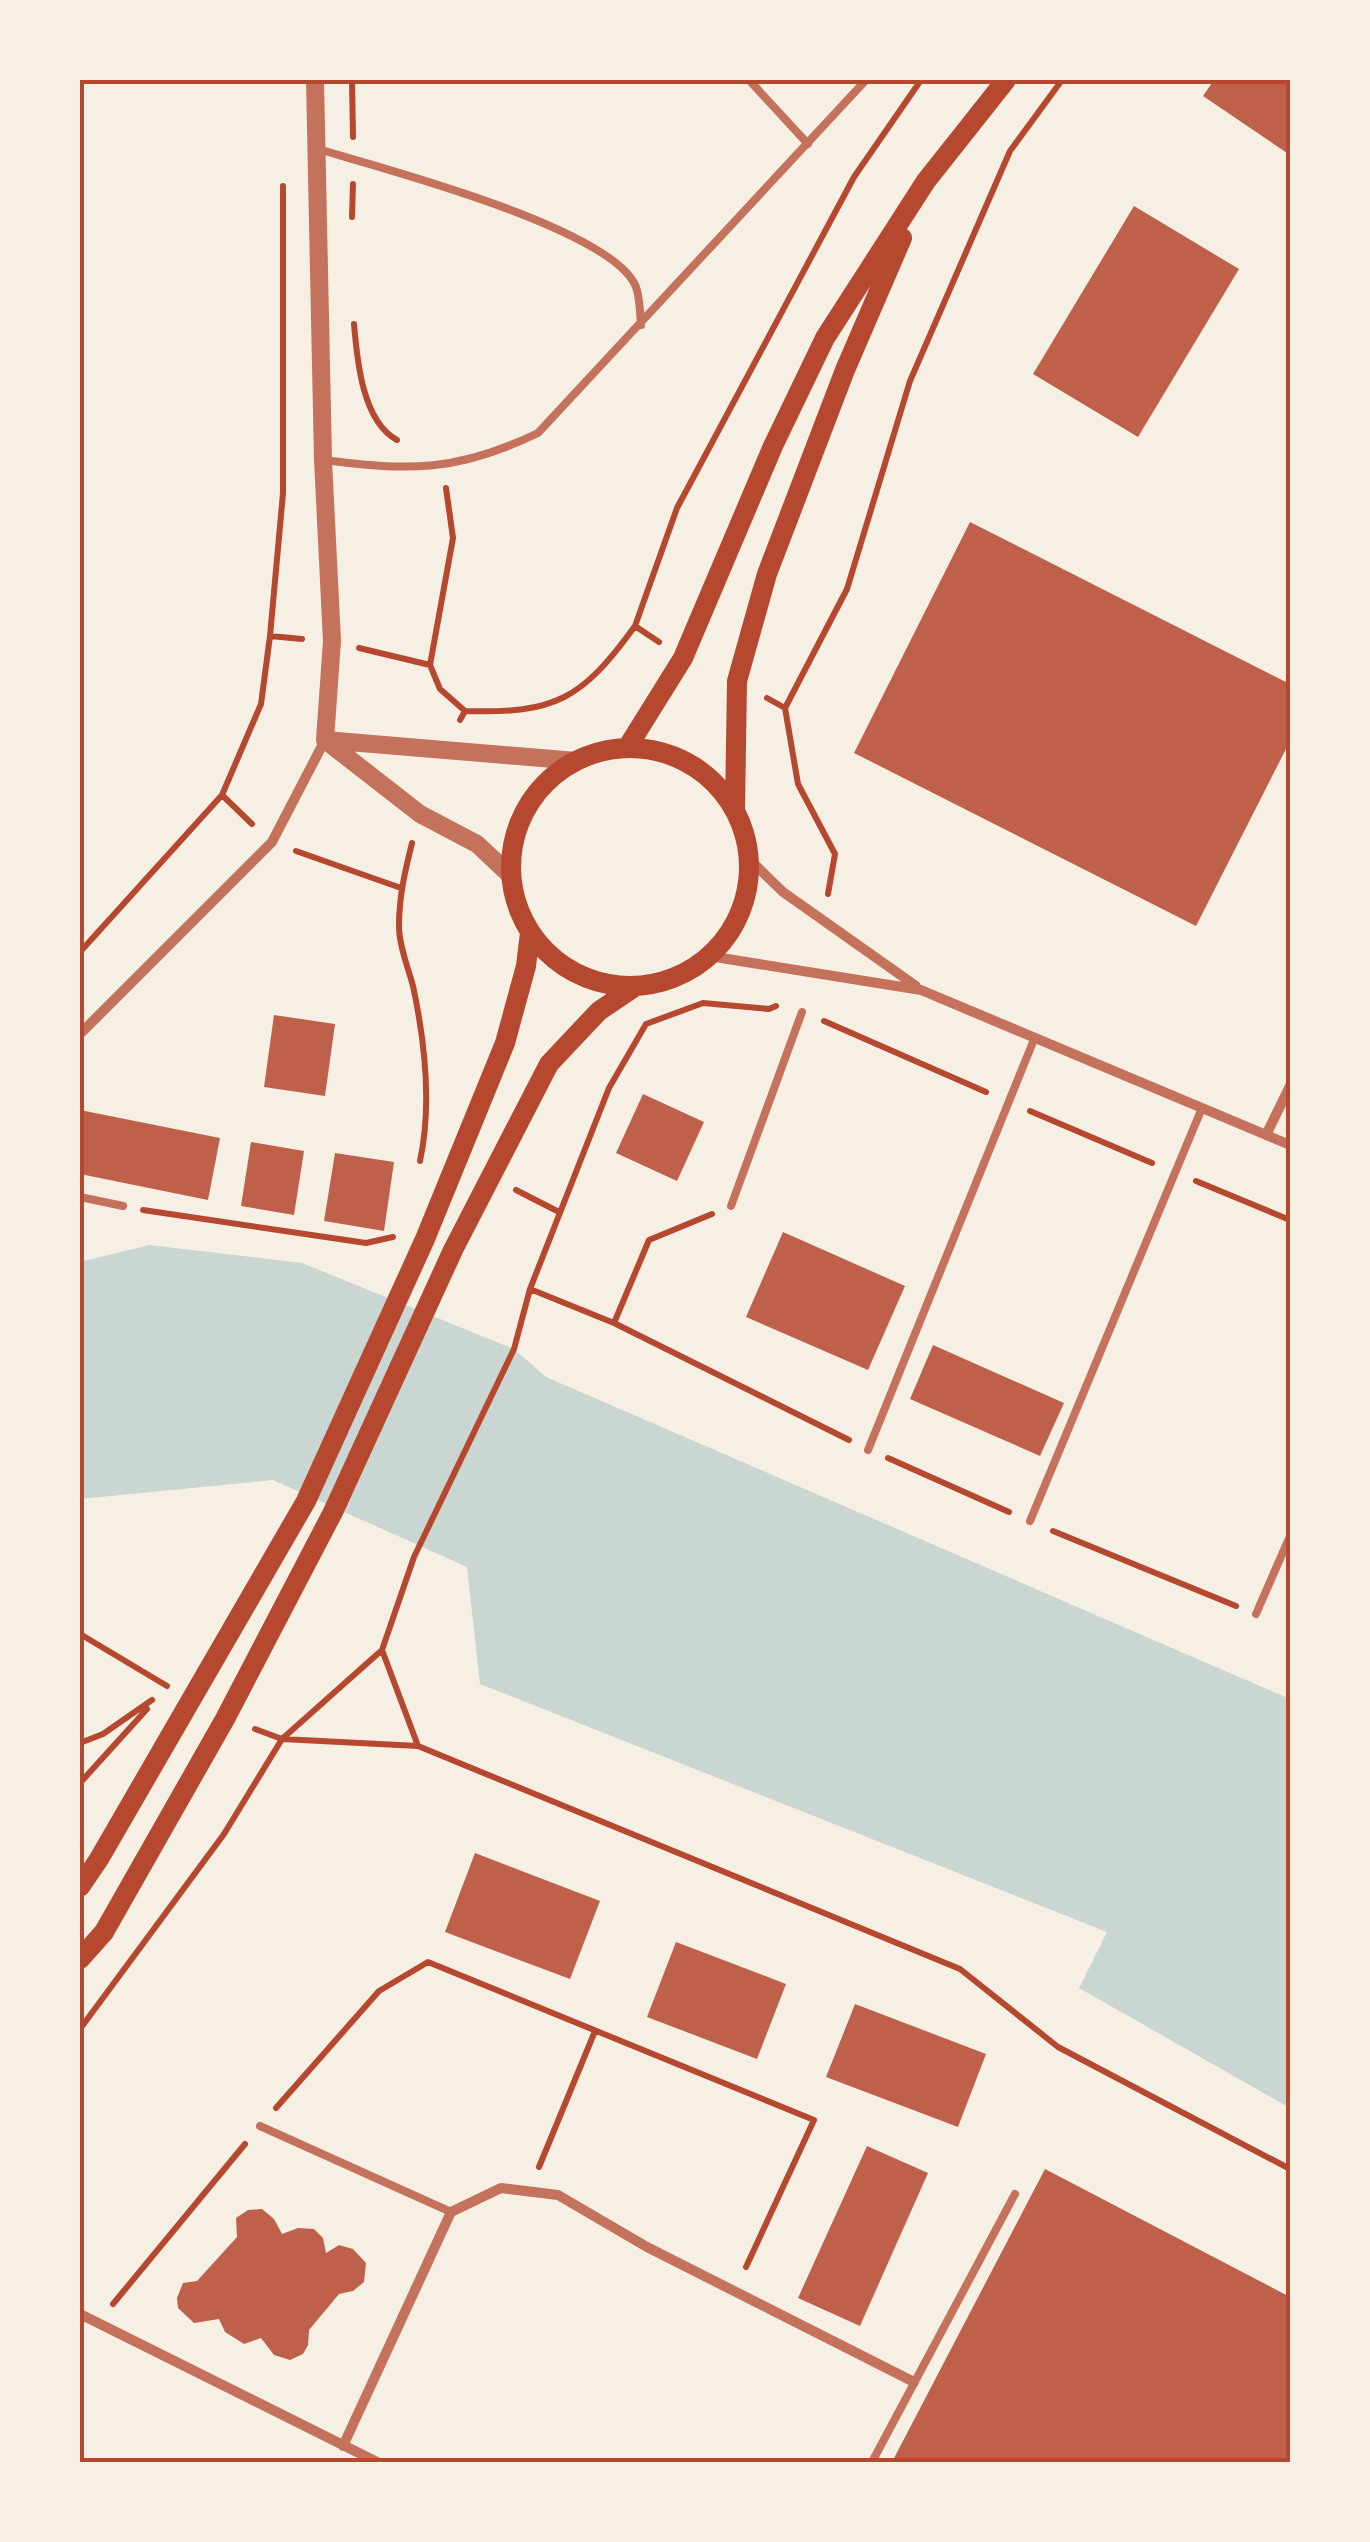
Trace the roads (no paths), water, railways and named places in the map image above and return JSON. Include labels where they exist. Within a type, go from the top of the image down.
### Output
[{"type":"main road","points":[[627,748],[683,658],[773,446],[825,338],[926,181],[1006,80]]},
{"type":"main road","points":[[735,810],[737,681],[767,574],[845,370],[926,181]]},
{"type":"main road","points":[[627,748],[660,752],[690,764],[716,784],[735,810],[745,834],[749,859],[748,886],[728,936],[709,956],[675,978],[636,986],[605,984],[576,974],[550,956],[530,933],[517,906],[511,876],[514,841],[526,808],[548,780],[577,761],[627,748]]},
{"type":"main road","points":[[80,1887],[100,1860],[306,1501],[425,1239],[505,1043],[526,966],[530,933]]},
{"type":"main road","points":[[80,1959],[104,1932],[225,1719],[333,1512],[426,1309],[549,1064],[599,1011],[636,986]]},
{"type":"street","points":[[80,1034],[272,842],[324,740],[332,642],[322,460],[315,80]]},
{"type":"street","points":[[324,740],[577,761]]},
{"type":"street","points":[[324,740],[420,814],[477,844],[511,876]]},
{"type":"street","points":[[749,859],[783,892],[921,990]]},
{"type":"street","points":[[709,956],[921,990],[1290,1145]]},
{"type":"street","points":[[1266,1135],[1290,1086]]},
{"type":"street","points":[[343,2446],[451,2212],[501,2188],[558,2195],[648,2247],[914,2382]]},
{"type":"street","points":[[80,2314],[377,2462]]},
{"type":"lane","points":[[749,80],[808,144]]},
{"type":"lane","points":[[322,460],[393,468],[443,466],[501,451],[538,433],[866,80]]},
{"type":"lane","points":[[316,148],[498,202],[579,239],[610,259],[636,285],[642,325]]},
{"type":"lane","points":[[731,1206],[802,1012]]},
{"type":"lane","points":[[868,1450],[1035,1037]]},
{"type":"lane","points":[[1030,1521],[1202,1108]]},
{"type":"lane","points":[[80,1198],[123,1206]]},
{"type":"lane","points":[[1256,1614],[1290,1536]]},
{"type":"lane","points":[[260,2126],[451,2212]]},
{"type":"lane","points":[[872,2462],[1015,2194]]}]
